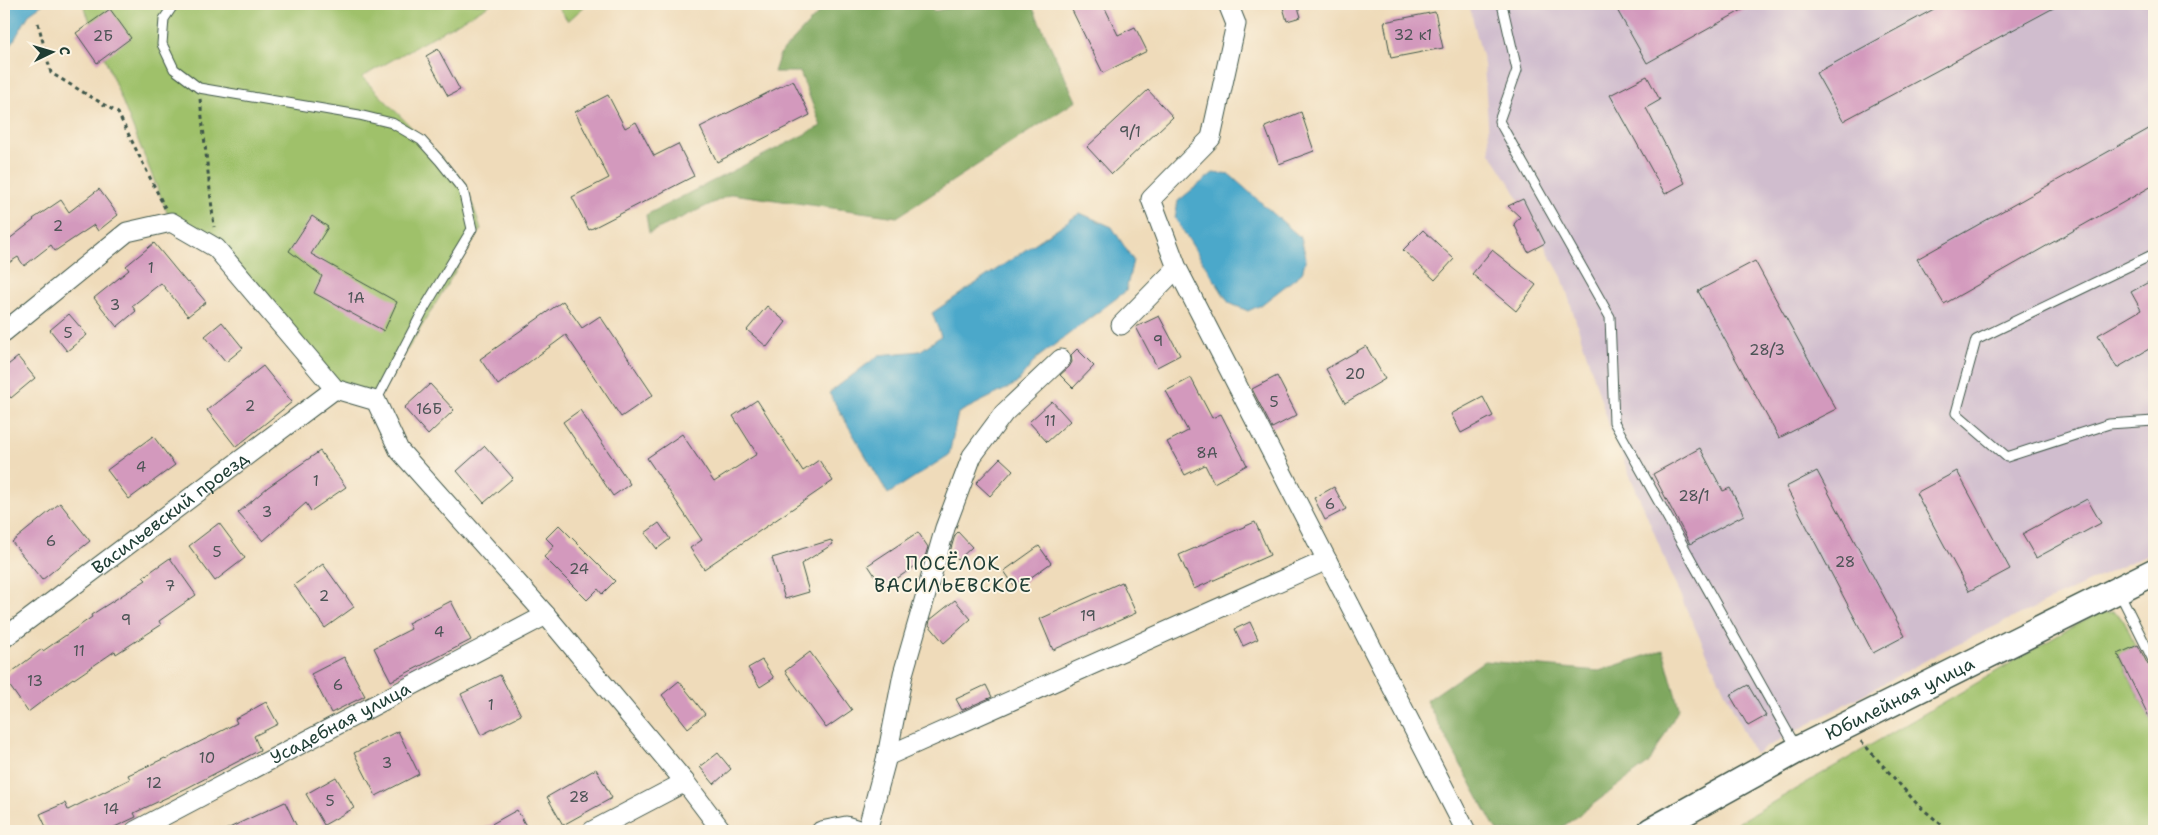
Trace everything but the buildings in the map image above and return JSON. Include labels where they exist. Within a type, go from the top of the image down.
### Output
[{"type":"street","points":[[1228,4],[1236,24],[1211,138],[1150,199],[1177,268],[1466,831]]},
{"type":"street","points":[[4,332],[127,232],[171,222],[216,248],[335,388],[376,401],[399,450],[546,615],[685,782],[722,831]]},
{"type":"street","points":[[1121,325],[1177,268]]},
{"type":"street","points":[[867,831],[887,756],[902,674],[945,528],[972,456],[1004,413],[1061,360]]},
{"type":"street","name":"Васильевский проезд","points":[[4,638],[335,388]]},
{"type":"street","points":[[887,756],[1327,560]]},
{"type":"street","name":"Юбилейная улица","points":[[1651,831],[1797,750],[2154,572]]},
{"type":"street","name":"Усадебная улица","points":[[135,831],[546,615]]},
{"type":"street","points":[[592,831],[685,782]]},
{"type":"street","points":[[821,831],[846,826],[862,831]]},
{"type":"lane","points":[[174,4],[164,18],[162,44],[174,69],[199,88],[359,115],[392,123],[420,140],[463,190],[472,229],[424,307],[376,401]]},
{"type":"lane","points":[[1502,4],[1517,70],[1499,121],[1610,317],[1614,422],[1797,750]]},
{"type":"lane","points":[[2154,254],[1976,340],[1956,413],[2007,457],[2109,424],[2154,421]]},
{"type":"lane","points":[[2118,590],[2154,662]]},
{"type":"path","points":[[38,23],[51,73],[118,113],[171,222]]},
{"type":"path","points":[[199,88],[216,248]]},
{"type":"path","points":[[1846,725],[1918,805],[1950,831]]},
{"type":"shaded area","points":[[1469,4],[2154,4],[2154,551],[1943,651],[1754,754],[1684,604],[1610,428],[1562,277],[1512,187],[1490,153],[1484,64]]},
{"type":"green space","points":[[83,4],[491,4],[362,77],[465,182],[481,229],[376,401],[335,389],[216,248],[171,222]]},
{"type":"green space","points":[[556,4],[587,4],[568,21]]},
{"type":"green space","points":[[827,4],[916,4],[935,11],[968,4],[1031,4],[1076,101],[897,217],[732,194],[649,233],[646,215],[821,126],[800,72],[774,72],[780,54]]},
{"type":"green space","points":[[2113,612],[2125,622],[2135,646],[2118,655],[2154,727],[2154,831],[1724,831],[2086,619],[2100,613]]},
{"type":"green space","points":[[1663,650],[1679,708],[1650,762],[1557,831],[1497,831],[1426,701],[1484,661],[1599,671]]},
{"type":"water","points":[[4,4],[43,4],[30,13],[4,57]]},
{"type":"water","points":[[1213,173],[1230,175],[1301,238],[1306,258],[1302,273],[1261,305],[1248,311],[1229,303],[1175,218],[1178,201]]},
{"type":"water","points":[[1080,213],[1112,227],[1133,260],[1126,291],[1037,358],[1016,384],[958,413],[949,455],[888,494],[829,393],[879,355],[920,351],[941,336],[932,313]]},
{"type":"district","name":"ПОСЁЛОК ВАСИЛЬЕВСКОЕ","points":[[953,574]]}]
